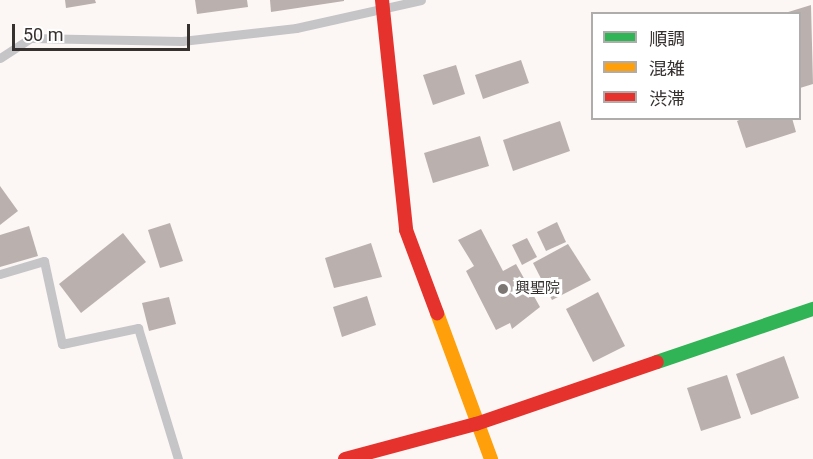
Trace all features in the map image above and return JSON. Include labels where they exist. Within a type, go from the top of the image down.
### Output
[{"type":"street","points":[[383,6],[406,230],[491,459]]},
{"type":"street","points":[[345,459],[477,423],[813,309]]},
{"type":"lane","points":[[0,58],[31,38],[182,41],[421,0]]},
{"type":"lane","points":[[0,274],[44,261],[62,344],[138,328],[177,459]]},
{"type":"building","points":[[65,0],[95,0],[96,3],[66,8]]},
{"type":"building","points":[[195,0],[247,0],[248,7],[197,14]]},
{"type":"building","points":[[270,0],[344,0],[344,1],[271,12]]},
{"type":"building","points":[[811,5],[813,84],[801,88],[801,12],[788,12]]},
{"type":"building","points":[[521,60],[529,83],[483,99],[475,75]]},
{"type":"building","points":[[456,65],[465,94],[433,105],[423,75]]},
{"type":"building","points":[[793,120],[796,132],[746,148],[737,121]]},
{"type":"building","points":[[560,121],[570,151],[513,171],[503,140]]},
{"type":"building","points":[[480,136],[489,166],[433,183],[424,153]]},
{"type":"building","points":[[0,186],[18,211],[0,225]]},
{"type":"building","points":[[557,222],[566,242],[546,251],[537,232]]},
{"type":"building","points":[[170,223],[183,261],[160,268],[148,230]]},
{"type":"building","points":[[29,226],[38,256],[0,267],[0,235]]},
{"type":"building","name":"興聖院","points":[[481,229],[503,271],[516,264],[540,307],[512,329],[510,323],[496,330],[466,271],[474,266],[458,240]]},
{"type":"building","points":[[123,233],[146,262],[81,313],[59,284]]},
{"type":"building","points":[[527,238],[537,257],[522,265],[512,245]]},
{"type":"building","points":[[371,243],[382,277],[334,288],[325,258]]},
{"type":"building","points":[[568,244],[591,280],[552,300],[533,263]]},
{"type":"building","points":[[598,292],[625,346],[593,362],[566,309]]},
{"type":"building","points":[[367,296],[376,325],[342,337],[333,307]]},
{"type":"building","points":[[169,297],[176,324],[149,331],[142,303]]},
{"type":"building","points":[[784,356],[799,398],[751,415],[736,374]]},
{"type":"building","points":[[727,375],[741,418],[701,431],[687,388]]},
{"type":"traffic: fast","points":[[657,362],[813,309]]},
{"type":"traffic: slow","points":[[437,313],[491,459]]},
{"type":"traffic: jam","points":[[382,0],[406,230],[437,313]]},
{"type":"traffic: jam","points":[[345,459],[476,424],[657,362]]},
{"type":"place","name":"興聖院","points":[[503,289]]}]
